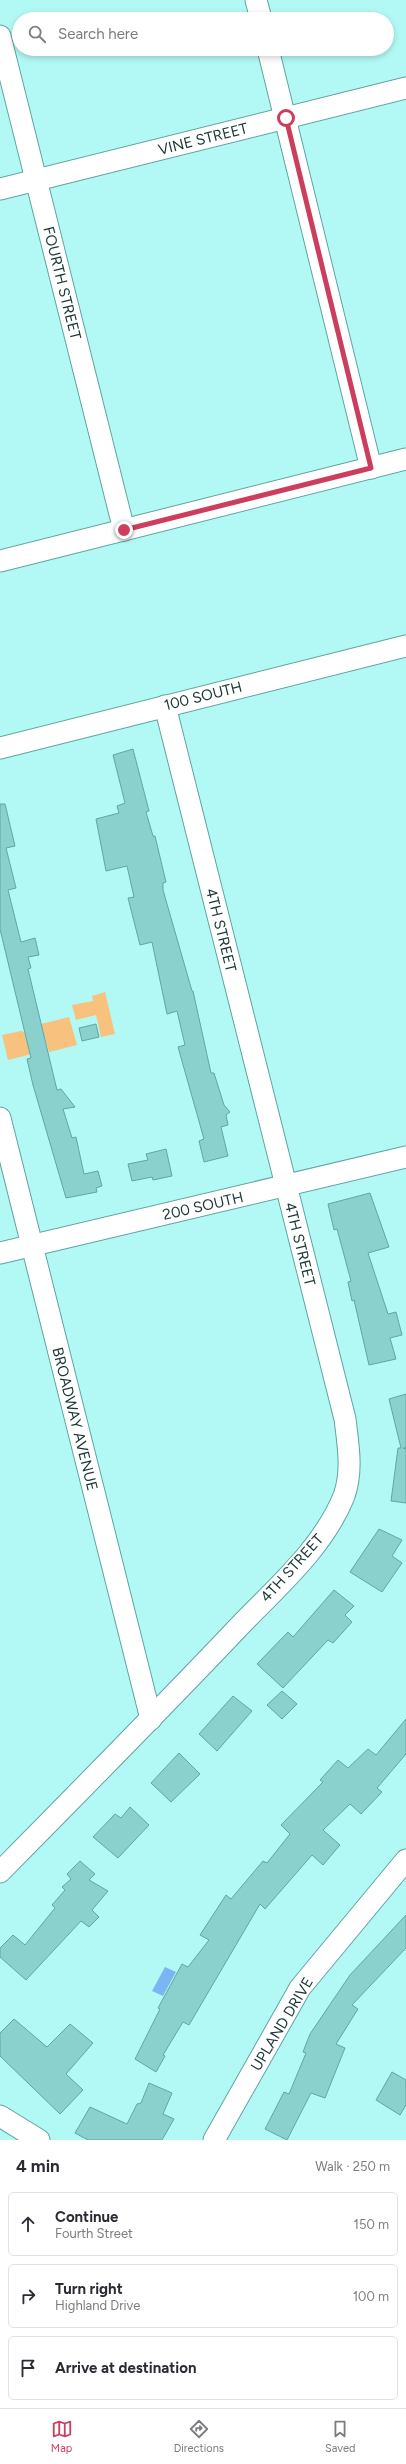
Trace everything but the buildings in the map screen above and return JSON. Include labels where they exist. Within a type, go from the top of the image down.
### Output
[{"type":"street","points":[[256,0],[259,12]]},
{"type":"street","name":"FOURTH STREET","points":[[0,36],[124,530]]},
{"type":"street","points":[[270,56],[371,468]]},
{"type":"street","name":"VINE STREET","points":[[0,189],[406,88]]},
{"type":"street","points":[[0,561],[406,460]]},
{"type":"street","name":"100 SOUTH","points":[[0,748],[406,646]]},
{"type":"street","name":"4TH STREET","points":[[0,1872],[151,1719],[300,1562],[329,1526],[344,1495],[350,1460],[345,1419],[285,1188],[165,706]]},
{"type":"street","name":"BROADWAY AVENUE","points":[[0,1118],[151,1719]]},
{"type":"street","name":"200 SOUTH","points":[[0,1253],[285,1188],[406,1157]]},
{"type":"street","name":"UPLAND DRIVE","points":[[214,2140],[300,1988],[406,1860]]},
{"type":"street","points":[[0,2116],[39,2140]]},
{"type":"shaded area","points":[[105,992],[115,1034],[101,1037],[96,1015],[76,1020],[72,1005],[93,1001],[92,996]]},
{"type":"shaded area","points":[[69,1017],[77,1045],[49,1052],[41,1024]]},
{"type":"shaded area","points":[[21,1031],[24,1032],[32,1054],[8,1060],[2,1035]]},
{"type":"water","points":[[165,1967],[176,1972],[163,1996],[152,1991]]},
{"type":"route","points":[[124,530],[371,468],[286,118]]}]
